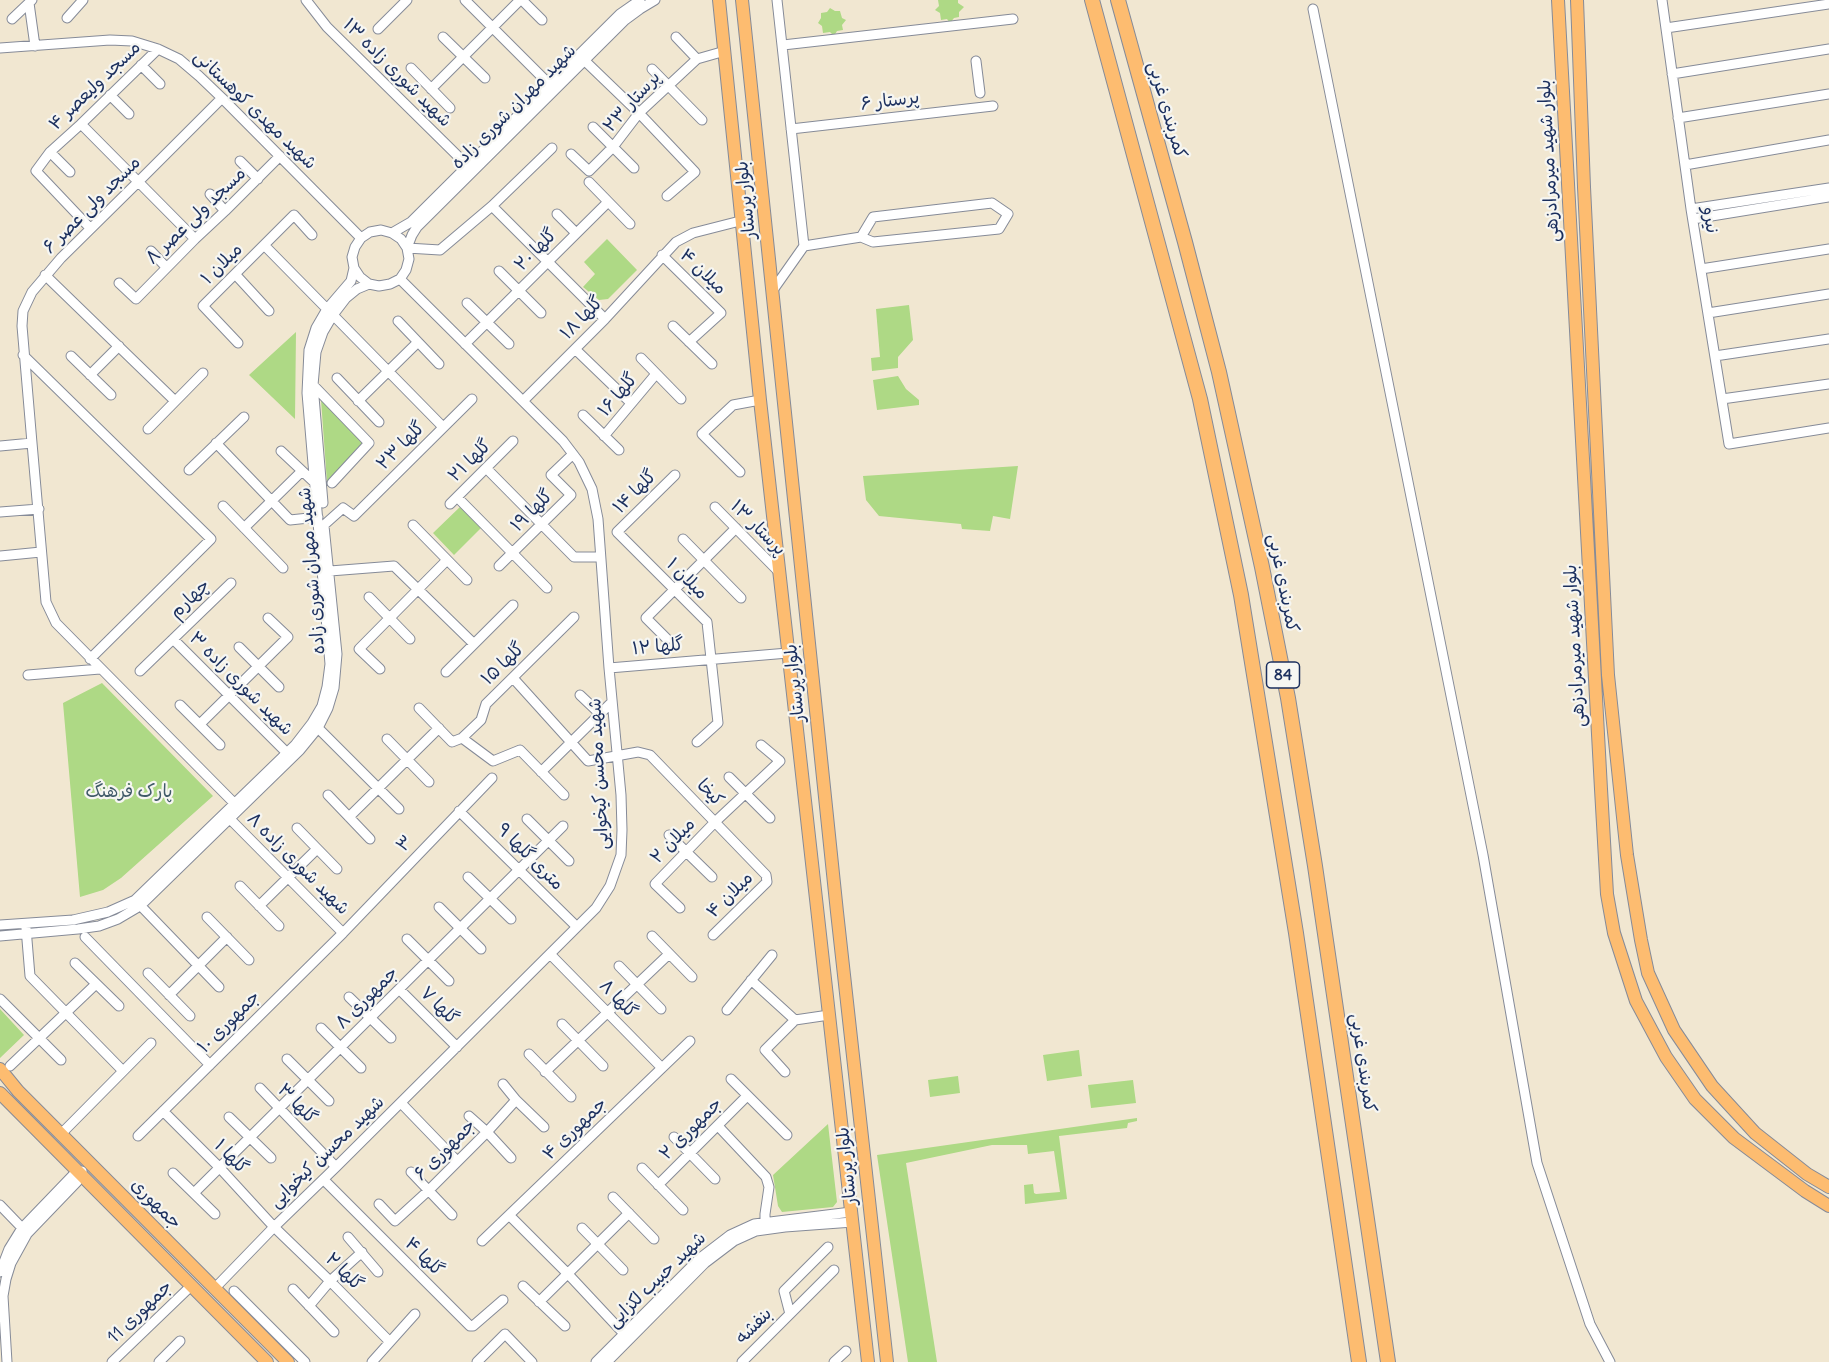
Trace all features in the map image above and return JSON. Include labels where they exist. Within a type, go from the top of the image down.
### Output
[{"type":"highway","name":"84","points":[[1092,0],[1200,399],[1240,595],[1296,933],[1359,1362]]},
{"type":"highway","name":"کمربندی غربی","points":[[1118,0],[1216,362],[1288,698],[1316,866],[1388,1362]]},
{"type":"main road","name":"بلوار پرستار","points":[[719,0],[740,221],[778,571],[868,1362]]},
{"type":"main road","name":"بلوار پرستار","points":[[742,0],[838,923],[887,1362]]},
{"type":"main road","name":"بلوار شهید میرمرادزهی","points":[[1558,0],[1607,894],[1614,933],[1636,1001],[1666,1057],[1695,1099],[1734,1138],[1795,1184],[1829,1206]]},
{"type":"main road","name":"بلوار شهید میرمرادزهی","points":[[1577,0],[1584,199],[1608,675],[1635,914],[1648,973],[1674,1030],[1712,1086],[1755,1133],[1807,1174],[1829,1187]]},
{"type":"main road","points":[[793,694],[814,691]]},
{"type":"main road","name":"جمهوری","points":[[5,1068],[18,1090],[288,1362]]},
{"type":"main road","name":"جمهوری","points":[[0,1093],[267,1362]]},
{"type":"street","points":[[68,18],[83,0]]},
{"type":"street","name":"شهید شوری زاده ۱۳","points":[[306,0],[327,27],[470,169]]},
{"type":"street","points":[[378,29],[407,0]]},
{"type":"street","points":[[465,0],[552,87]]},
{"type":"street","points":[[431,89],[521,0],[542,20]]},
{"type":"street","name":"شهید مهران شوری زاده","points":[[407,248],[417,227],[470,169],[552,87],[620,14],[640,0]]},
{"type":"street","name":"شهید مهران شوری زاده","points":[[552,87],[625,20],[655,0]]},
{"type":"street","points":[[773,290],[804,246],[777,0]]},
{"type":"street","name":"نیرو","points":[[1662,0],[1692,214],[1729,444],[1829,428]]},
{"type":"street","points":[[12,19],[31,2]]},
{"type":"street","points":[[31,2],[35,45]]},
{"type":"street","points":[[1666,28],[1829,4]]},
{"type":"street","points":[[1313,9],[1481,844],[1538,1163],[1590,1324],[1610,1362]]},
{"type":"street","points":[[783,45],[1013,20]]},
{"type":"street","points":[[443,37],[485,78]]},
{"type":"street","points":[[676,37],[697,59]]},
{"type":"street","name":"شهید مهدی کوهستانی","points":[[0,48],[110,40],[132,41],[158,49],[179,59],[222,98],[361,237]]},
{"type":"street","name":"مسجد ولیعصر ۴","points":[[70,172],[50,152],[158,49]]},
{"type":"street","points":[[1672,74],[1829,49]]},
{"type":"street","name":"پرستار ۲۳","points":[[571,154],[589,171],[613,147],[639,113],[697,59],[724,51]]},
{"type":"street","points":[[584,60],[695,172],[667,196]]},
{"type":"street","points":[[976,62],[980,93]]},
{"type":"street","points":[[141,65],[160,84]]},
{"type":"street","points":[[411,68],[450,108]]},
{"type":"street","points":[[652,69],[702,120]]},
{"type":"street","points":[[1678,118],[1829,94]]},
{"type":"street","points":[[110,95],[129,114]]},
{"type":"street","name":"مسجد ولی عصر ۶","points":[[222,98],[45,275],[32,292],[23,311],[22,326],[46,602],[56,623],[235,804]]},
{"type":"street","name":"پرستار ۶","points":[[791,129],[993,106]]},
{"type":"street","points":[[81,124],[195,238]]},
{"type":"street","points":[[593,127],[634,168]]},
{"type":"street","points":[[1685,165],[1829,140]]},
{"type":"street","points":[[407,248],[440,250],[492,206],[552,148]]},
{"type":"street","points":[[50,152],[36,171],[90,228]]},
{"type":"street","name":"مسجد ولی عصر ۸","points":[[119,283],[136,299],[280,156]]},
{"type":"street","points":[[240,161],[258,179]]},
{"type":"street","name":"شهید مهران شوری زاده","points":[[392,232],[411,222],[470,169]]},
{"type":"street","points":[[589,182],[630,224]]},
{"type":"street","points":[[1692,214],[1829,188]]},
{"type":"street","points":[[210,194],[225,211]]},
{"type":"street","points":[[1692,214],[1829,197]]},
{"type":"street","name":"گلها ۲۰","points":[[465,344],[608,201]]},
{"type":"street","points":[[804,246],[861,237],[873,243],[999,229],[1008,214],[992,203],[873,217],[861,237]]},
{"type":"street","points":[[492,206],[605,319]]},
{"type":"street","points":[[557,214],[576,233]]},
{"type":"street","name":"میلان ۱","points":[[238,344],[202,306],[294,215],[312,235]]},
{"type":"street","name":"گلها ۱۸","points":[[523,401],[605,319],[676,242],[693,233],[740,221]]},
{"type":"street","points":[[381,230],[392,232],[407,248],[409,259],[406,270],[400,279],[390,284],[379,286],[369,284],[354,268],[352,257],[355,247],[361,237],[370,232],[381,230]]},
{"type":"street","points":[[264,245],[444,428]]},
{"type":"street","points":[[1701,269],[1829,249]]},
{"type":"street","points":[[151,251],[166,267]]},
{"type":"street","name":"میلان ۴","points":[[662,255],[721,313],[689,342]]},
{"type":"street","name":"شهید مهران شوری زاده","points":[[0,925],[73,920],[138,903],[235,804],[318,728],[328,708],[334,688],[338,654],[324,525],[313,385],[316,352],[330,312],[351,280],[354,268]]},
{"type":"street","points":[[499,271],[540,313]]},
{"type":"street","points":[[235,274],[269,311]]},
{"type":"street","points":[[45,275],[175,401]]},
{"type":"street","name":"شهید محسن کیخوایی","points":[[215,1288],[596,908],[610,886],[621,855],[622,830],[617,756],[597,519],[592,489],[579,462],[563,441],[400,279]]},
{"type":"street","name":"شهید مهران شوری زاده","points":[[0,936],[99,926],[118,919],[230,819],[289,755],[322,706],[330,664],[307,393],[309,350],[316,328],[330,312],[357,289],[369,284]]},
{"type":"street","points":[[1708,313],[1829,294]]},
{"type":"street","points":[[467,303],[509,344]]},
{"type":"street","points":[[398,321],[439,364]]},
{"type":"street","points":[[674,326],[712,364]]},
{"type":"street","points":[[1715,356],[1829,339]]},
{"type":"street","points":[[358,401],[418,342]]},
{"type":"street","points":[[90,375],[118,346]]},
{"type":"street","points":[[575,349],[631,403]]},
{"type":"street","points":[[24,354],[211,538],[90,659]]},
{"type":"street","points":[[71,356],[111,395]]},
{"type":"street","points":[[641,358],[681,399]]},
{"type":"street","points":[[148,429],[203,373]]},
{"type":"street","name":"گلها ۱۶","points":[[604,436],[656,375]]},
{"type":"street","points":[[337,378],[379,422]]},
{"type":"street","points":[[1722,399],[1829,384]]},
{"type":"street","points":[[313,385],[369,443],[332,483]]},
{"type":"street","name":"گلها ۲۳","points":[[324,525],[343,508],[354,516],[472,399]]},
{"type":"street","points":[[740,472],[702,435],[733,405],[760,400]]},
{"type":"street","points":[[583,415],[619,450]]},
{"type":"street","points":[[189,470],[244,417]]},
{"type":"street","name":"گلها ۲۱","points":[[513,441],[453,500],[513,553]]},
{"type":"street","points":[[0,446],[32,443]]},
{"type":"street","points":[[216,443],[290,520],[318,517]]},
{"type":"street","points":[[281,451],[315,483]]},
{"type":"street","name":"گلها ۱۹","points":[[499,566],[571,495],[551,474],[573,454]]},
{"type":"street","points":[[486,468],[574,557],[600,557]]},
{"type":"street","points":[[244,528],[302,471]]},
{"type":"street","name":"گلها ۱۴","points":[[617,532],[675,475]]},
{"type":"street","points":[[223,506],[283,568]]},
{"type":"street","name":"پرستار ۱۳","points":[[715,507],[778,571]]},
{"type":"street","points":[[0,512],[39,508]]},
{"type":"street","points":[[412,525],[467,580]]},
{"type":"street","points":[[667,639],[646,618],[736,528]]},
{"type":"street","name":"میلان ۱","points":[[617,532],[707,622],[711,659]]},
{"type":"street","points":[[682,538],[741,598]]},
{"type":"street","points":[[0,556],[41,552]]},
{"type":"street","points":[[513,553],[547,588]]},
{"type":"street","points":[[380,669],[359,649],[447,560]]},
{"type":"street","points":[[330,571],[394,566],[474,644]]},
{"type":"street","name":"چهارم","points":[[140,671],[231,583]]},
{"type":"street","points":[[369,597],[410,639]]},
{"type":"street","points":[[446,672],[513,605]]},
{"type":"street","name":"گلها ۱۵","points":[[462,738],[481,720],[486,704],[574,617]]},
{"type":"street","points":[[200,724],[288,637],[268,618]]},
{"type":"street","name":"شهید شوری زاده ۳","points":[[173,639],[289,755]]},
{"type":"street","points":[[239,647],[279,687]]},
{"type":"street","name":"گلها ۱۲","points":[[609,668],[788,653]]},
{"type":"street","points":[[697,742],[718,723],[711,659]]},
{"type":"street","points":[[28,675],[100,669]]},
{"type":"street","points":[[513,678],[571,743]]},
{"type":"street","points":[[580,695],[600,714]]},
{"type":"street","points":[[541,772],[612,702]]},
{"type":"street","points":[[180,705],[220,745]]},
{"type":"street","points":[[420,708],[452,742],[462,738],[493,761],[520,750],[564,795]]},
{"type":"street","points":[[318,728],[399,809]]},
{"type":"street","points":[[349,817],[439,728]]},
{"type":"street","points":[[387,739],[429,782]]},
{"type":"street","name":"کیخا","points":[[571,743],[588,760],[638,752],[650,755],[768,878]]},
{"type":"street","points":[[714,822],[780,761],[760,745]]},
{"type":"street","points":[[729,777],[771,818]]},
{"type":"street","name":"۳","points":[[343,933],[492,778]]},
{"type":"street","points":[[328,795],[370,838]]},
{"type":"street","name":"۹ متری گلها","points":[[459,811],[577,927]]},
{"type":"street","name":"شهید شوری زاده ۸","points":[[230,819],[343,933]]},
{"type":"street","points":[[526,819],[569,861]]},
{"type":"street","name":"میلان ۲","points":[[680,908],[655,884],[714,822]]},
{"type":"street","name":"جمهوری ۸","points":[[194,1193],[563,826]]},
{"type":"street","points":[[297,828],[337,869]]},
{"type":"street","points":[[669,834],[712,877]]},
{"type":"street","points":[[259,906],[317,849]]},
{"type":"street","points":[[468,878],[511,919]]},
{"type":"street","name":"میلان ۴","points":[[713,935],[767,882],[768,878]]},
{"type":"street","points":[[240,886],[279,926]]},
{"type":"street","points":[[138,903],[219,987]]},
{"type":"street","points":[[439,907],[481,949]]},
{"type":"street","points":[[207,917],[249,960]]},
{"type":"street","points":[[25,923],[30,976],[122,1070]]},
{"type":"street","name":"جمهوری ۱۰","points":[[138,1136],[343,933]]},
{"type":"street","points":[[652,936],[692,977]]},
{"type":"street","points":[[85,937],[210,1065]]},
{"type":"street","points":[[170,995],[228,938]]},
{"type":"street","points":[[407,939],[449,981]]},
{"type":"street","name":"گلها ۸","points":[[550,954],[662,1068]]},
{"type":"street","points":[[545,1072],[669,954]]},
{"type":"street","points":[[727,1010],[772,955]]},
{"type":"street","points":[[75,963],[118,1006]]},
{"type":"street","points":[[619,966],[636,986],[661,1009]]},
{"type":"street","points":[[148,973],[190,1016]]},
{"type":"street","points":[[751,980],[795,1020]]},
{"type":"street","points":[[5,1068],[96,984]]},
{"type":"street","name":"گلها ۷","points":[[399,989],[457,1047]]},
{"type":"street","points":[[349,997],[391,1038]]},
{"type":"street","points":[[0,999],[61,1060]]},
{"type":"street","points":[[785,1072],[765,1050],[795,1020],[828,1015]]},
{"type":"street","points":[[562,1023],[603,1066]]},
{"type":"street","points":[[321,1028],[361,1068]]},
{"type":"street","name":"جمهوری ۴","points":[[482,1241],[690,1041]]},
{"type":"street","points":[[61,1134],[151,1042]]},
{"type":"street","points":[[529,1054],[571,1097]]},
{"type":"street","points":[[287,1059],[329,1101]]},
{"type":"street","points":[[731,1080],[787,1135]]},
{"type":"street","points":[[503,1084],[544,1127]]},
{"type":"street","name":"گلها ۳","points":[[260,1088],[336,1167]]},
{"type":"street","name":"جمهوری ۲","points":[[658,1185],[747,1096]]},
{"type":"street","name":"جمهوری ۶","points":[[379,1204],[395,1221],[487,1132],[516,1100]]},
{"type":"street","points":[[401,1103],[457,1161]]},
{"type":"street","name":"گلها ۱","points":[[163,1111],[274,1227]]},
{"type":"street","points":[[470,1116],[511,1158]]},
{"type":"street","points":[[229,1117],[271,1158]]},
{"type":"street","points":[[718,1125],[766,1177],[769,1187],[765,1222]]},
{"type":"street","points":[[674,1137],[715,1179]]},
{"type":"street","points":[[0,1272],[9,1249],[73,1174],[79,1174],[90,1163]]},
{"type":"street","points":[[642,1168],[683,1210]]},
{"type":"street","points":[[411,1172],[452,1215]]},
{"type":"street","points":[[173,1173],[215,1214]]},
{"type":"street","name":"گلها ۴","points":[[324,1180],[470,1326],[473,1326],[503,1300]]},
{"type":"street","points":[[613,1197],[654,1239]]},
{"type":"street","points":[[0,1205],[25,1231]]},
{"type":"street","points":[[539,1302],[629,1213]]},
{"type":"street","points":[[509,1215],[624,1334]]},
{"type":"street","name":"شهید حبیب لکزایی","points":[[596,1362],[700,1257],[730,1234],[765,1222],[852,1217]]},
{"type":"street","name":"گلها ۲","points":[[274,1227],[390,1342]]},
{"type":"street","points":[[582,1228],[623,1270]]},
{"type":"street","points":[[7,1362],[3,1296],[10,1263],[25,1231]]},
{"type":"street","points":[[348,1237],[378,1272]]},
{"type":"street","points":[[0,1244],[9,1249]]},
{"type":"street","name":"بنفشه","points":[[790,1314],[784,1291],[828,1247]]},
{"type":"street","points":[[309,1306],[330,1281],[362,1252]]},
{"type":"street","name":"بنفشه","points":[[744,1361],[834,1270]]},
{"type":"street","name":"جمهوری 11","points":[[112,1362],[191,1286]]},
{"type":"street","points":[[523,1286],[565,1326]]},
{"type":"street","points":[[293,1289],[334,1332]]},
{"type":"street","points":[[234,1291],[305,1362]]},
{"type":"street","points":[[372,1362],[415,1314]]},
{"type":"street","points":[[477,1362],[505,1334],[532,1362]]},
{"type":"street","name":"شهید حبیب لکزایی","points":[[607,1362],[624,1334]]},
{"type":"street","points":[[159,1362],[180,1341]]},
{"type":"street","points":[[834,1362],[846,1351]]},
{"type":"green space","points":[[938,0],[958,0],[958,3],[964,7],[959,12],[959,17],[954,18],[950,23],[947,19],[941,20],[940,13],[935,10],[939,6]]},
{"type":"green space","points":[[830,8],[840,11],[842,18],[846,20],[842,25],[843,30],[837,31],[834,36],[830,32],[823,33],[822,26],[818,23],[821,13],[827,12]]},
{"type":"green space","points":[[607,239],[637,270],[608,299],[599,300],[583,287],[595,274],[584,262]]},
{"type":"green space","points":[[909,305],[913,340],[898,357],[898,368],[872,371],[871,358],[880,357],[876,309]]},
{"type":"green space","points":[[296,332],[295,419],[249,375]]},
{"type":"green space","points":[[898,376],[906,389],[919,400],[919,405],[877,410],[873,380]]},
{"type":"green space","points":[[321,400],[364,445],[327,482]]},
{"type":"green space","points":[[1018,466],[1010,519],[993,516],[990,531],[962,529],[961,524],[879,516],[866,500],[863,476]]},
{"type":"green space","points":[[462,505],[482,527],[454,555],[433,533]]},
{"type":"green space","name":"پارک فرهنگ","points":[[102,683],[213,796],[121,878],[103,890],[80,897],[63,703]]},
{"type":"green space","points":[[0,1009],[24,1035],[0,1058]]},
{"type":"green space","points":[[1079,1050],[1082,1076],[1047,1081],[1043,1055]]},
{"type":"green space","points":[[958,1076],[960,1093],[930,1097],[928,1080]]},
{"type":"green space","points":[[1133,1080],[1136,1103],[1091,1108],[1088,1085]]},
{"type":"green space","points":[[1137,1118],[1137,1121],[1128,1123],[1127,1128],[1059,1136],[1067,1199],[1025,1204],[1024,1185],[1033,1184],[1036,1194],[1060,1192],[1054,1151],[1028,1154],[1027,1145],[992,1145],[906,1163],[937,1362],[908,1362],[877,1155]]},
{"type":"green space","points":[[828,1124],[837,1202],[833,1207],[782,1212],[778,1206],[773,1175]]}]
